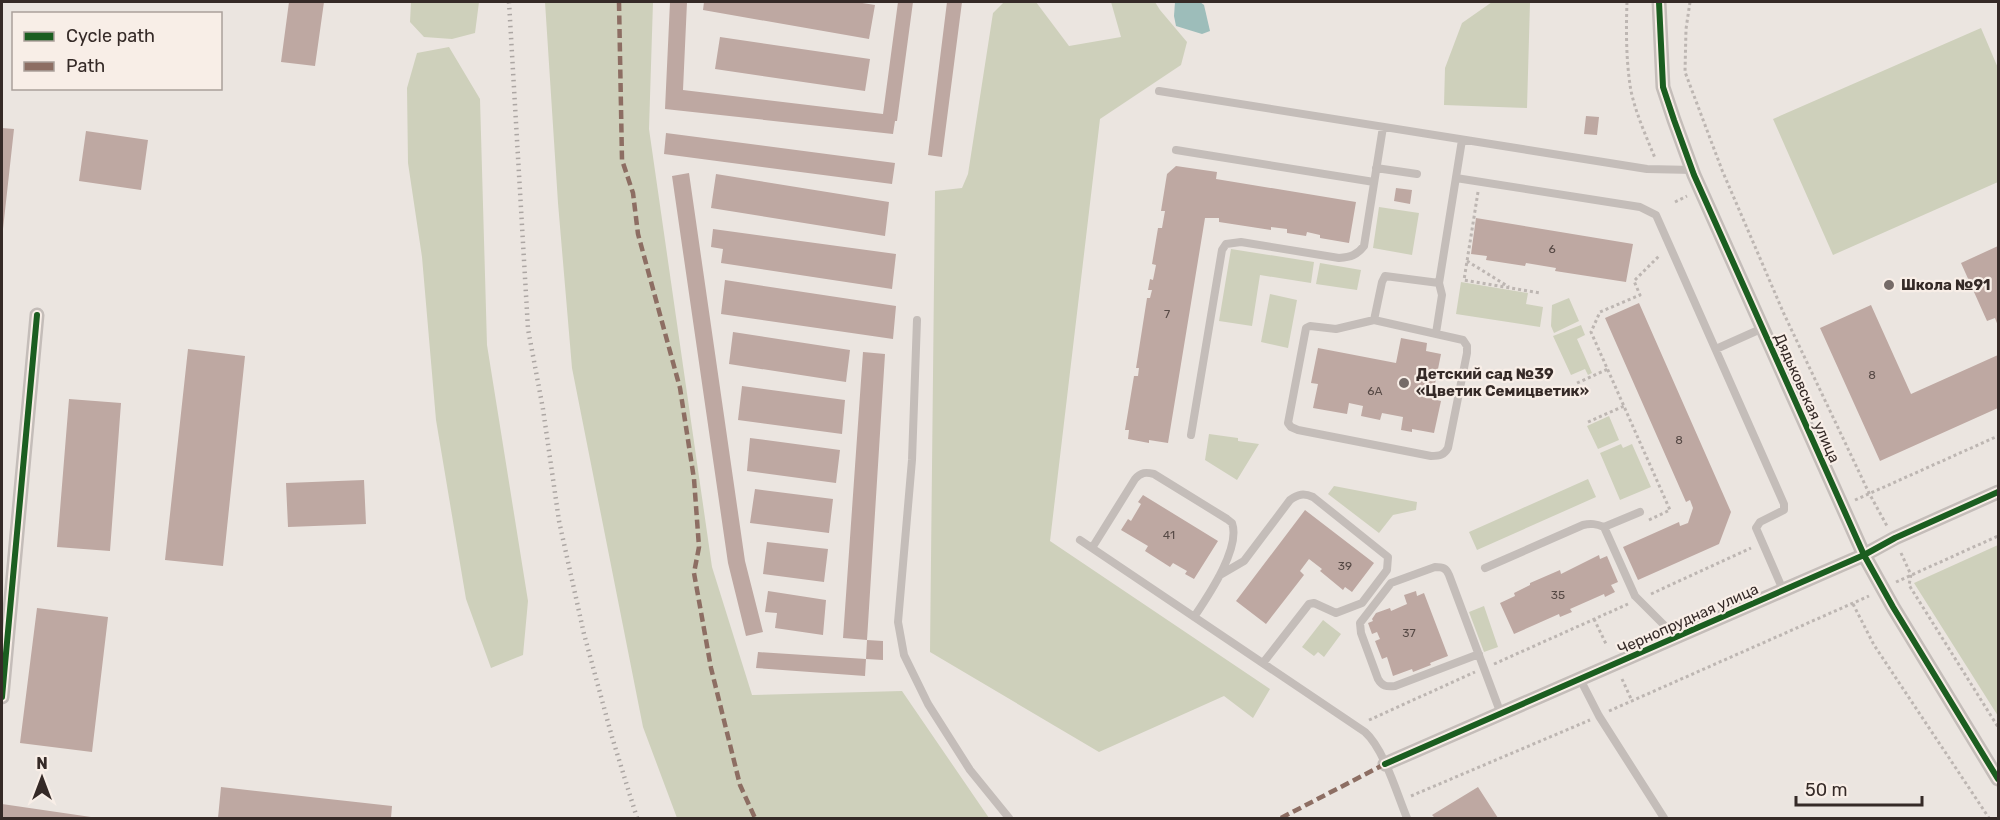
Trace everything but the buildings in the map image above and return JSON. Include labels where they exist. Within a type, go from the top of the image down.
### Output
[{"type":"street","name":"Дядьковская улица","points":[[1659,2],[1664,87],[1693,170],[1864,555],[1998,779]]},
{"type":"street","points":[[2,697],[37,315]]},
{"type":"street","name":"Чернопрудная улица","points":[[1385,764],[1864,555],[1895,538],[1998,492]]},
{"type":"lane","points":[[1159,91],[1647,170],[1693,170]]},
{"type":"lane","points":[[1191,435],[1222,250],[1226,244],[1241,242],[1339,258],[1350,257],[1358,253],[1364,246],[1383,127]]},
{"type":"lane","points":[[1436,333],[1442,295],[1439,283],[1462,140]]},
{"type":"lane","points":[[1176,150],[1374,182]]},
{"type":"lane","points":[[1376,168],[1417,174]]},
{"type":"lane","points":[[1456,178],[1649,210],[1656,214],[1784,504],[1784,510],[1760,522],[1756,528],[1783,590]]},
{"type":"lane","points":[[1374,320],[1385,276],[1439,283]]},
{"type":"lane","points":[[917,320],[912,460],[898,622],[904,655],[928,704],[970,770],[1010,819]]},
{"type":"lane","points":[[1374,320],[1436,333],[1464,340],[1467,346],[1448,448],[1445,453],[1431,456],[1291,427],[1288,423],[1306,328],[1310,326],[1336,329],[1374,320]]},
{"type":"lane","points":[[1716,349],[1763,328]]},
{"type":"lane","points":[[1092,548],[1139,474],[1154,474],[1232,523],[1234,537],[1220,575],[1194,617]]},
{"type":"lane","points":[[1220,575],[1244,561],[1290,500],[1296,495],[1305,494],[1322,504],[1385,552],[1388,557],[1387,570],[1362,603],[1336,613],[1314,603],[1309,604],[1263,663]]},
{"type":"lane","points":[[1485,568],[1583,525],[1593,523],[1604,527],[1640,512]]},
{"type":"lane","points":[[1604,527],[1635,596],[1676,637]]},
{"type":"lane","points":[[1080,540],[1373,739],[1407,819]]},
{"type":"lane","points":[[1479,654],[1395,686],[1387,686],[1381,684],[1378,679],[1361,633],[1360,623],[1391,584],[1435,567],[1442,567],[1449,575],[1479,654],[1501,714]]},
{"type":"lane","points":[[1580,679],[1599,716],[1664,819]]},
{"type":"path","points":[[1627,2],[1626,40],[1631,92],[1642,127],[1658,162]]},
{"type":"path","points":[[1690,2],[1686,29],[1685,72],[1726,180],[1784,314],[1869,493],[1895,538],[1911,575],[1909,585],[1998,727]]},
{"type":"path","points":[[1718,183],[1726,180]]},
{"type":"path","points":[[1480,182],[1464,280],[1540,292]]},
{"type":"path","points":[[1675,202],[1691,195]]},
{"type":"path","points":[[1644,522],[1670,510],[1591,332],[1600,312],[1640,295],[1634,281],[1670,245]]},
{"type":"path","points":[[1467,261],[1510,288]]},
{"type":"path","points":[[1577,383],[1608,369]]},
{"type":"path","points":[[1588,422],[1624,406]]},
{"type":"path","points":[[1850,502],[1998,436]]},
{"type":"path","points":[[1607,712],[1854,604],[1911,575],[1998,536]]},
{"type":"path","points":[[1356,726],[1755,546]]},
{"type":"path","points":[[1854,604],[1874,645],[1989,819]]},
{"type":"path","points":[[1594,619],[1607,646]]},
{"type":"path","points":[[1622,679],[1632,701]]},
{"type":"path","points":[[1400,801],[1591,719]]},
{"type":"green space","points":[[411,2],[479,2],[475,33],[452,39],[424,37],[410,22]]},
{"type":"green space","points":[[545,2],[653,2],[649,129],[712,567],[752,695],[902,691],[989,818],[677,818],[643,727],[572,368],[558,203]]},
{"type":"green space","points":[[1004,2],[1036,2],[1069,46],[1121,37],[1111,2],[1155,2],[1187,42],[1181,65],[1100,119],[1050,541],[1270,689],[1253,718],[1224,696],[1099,752],[930,652],[935,191],[962,188],[968,174],[993,13]]},
{"type":"green space","points":[[1492,2],[1530,2],[1527,108],[1444,105],[1445,68],[1462,23]]},
{"type":"green space","points":[[1981,28],[1998,68],[1998,182],[1833,255],[1773,119]]},
{"type":"green space","points":[[449,47],[480,99],[487,345],[528,601],[523,655],[491,668],[466,599],[436,420],[422,257],[408,163],[407,88],[417,53]]},
{"type":"green space","points":[[1379,207],[1419,213],[1412,255],[1373,248]]},
{"type":"green space","points":[[1231,249],[1314,262],[1311,283],[1260,275],[1252,326],[1219,321]]},
{"type":"green space","points":[[1320,263],[1361,270],[1357,290],[1316,284]]},
{"type":"green space","points":[[1461,282],[1528,293],[1526,304],[1543,307],[1540,327],[1456,314]]},
{"type":"green space","points":[[1270,294],[1297,300],[1288,348],[1261,342]]},
{"type":"green space","points":[[1569,298],[1579,321],[1554,333],[1551,326],[1552,305]]},
{"type":"green space","points":[[1581,325],[1585,335],[1577,339],[1592,373],[1588,375],[1585,369],[1571,375],[1553,336]]},
{"type":"green space","points":[[1609,416],[1619,440],[1598,449],[1587,426]]},
{"type":"green space","points":[[1209,434],[1259,444],[1237,480],[1205,460]]},
{"type":"green space","points":[[1621,444],[1623,448],[1632,444],[1651,487],[1620,500],[1600,453]]},
{"type":"green space","points":[[1588,479],[1596,497],[1477,550],[1469,532]]},
{"type":"green space","points":[[1334,486],[1417,502],[1416,510],[1393,515],[1379,533],[1328,494]]},
{"type":"green space","points":[[1998,545],[1998,716],[1914,583]]},
{"type":"green space","points":[[1484,606],[1498,647],[1484,652],[1469,612]]},
{"type":"green space","points":[[1323,620],[1341,634],[1324,657],[1318,652],[1314,656],[1302,647]]},
{"type":"water","points":[[1175,2],[1200,2],[1204,5],[1210,31],[1202,34],[1176,26]]},
{"type":"railway","points":[[509,2],[528,329],[543,409],[559,521],[584,634],[637,818]]},
{"type":"marked path","points":[[619,2],[622,160],[633,193],[638,234],[680,388],[694,479],[699,547],[694,573],[711,668],[740,785],[755,818]]},
{"type":"marked path","points":[[1281,818],[1385,764]]},
{"type":"cycle path","points":[[1659,2],[1663,87],[1694,175],[1864,555],[1893,607],[1998,779]]},
{"type":"cycle path","points":[[2,697],[37,315]]},
{"type":"cycle path","points":[[1385,764],[1864,555],[1895,538],[1998,492]]},
{"type":"place","name":"Школа №91","points":[[1889,285]]},
{"type":"place","name":"Детский сад №39 «Цветик Семицветик»","points":[[1404,383]]}]
